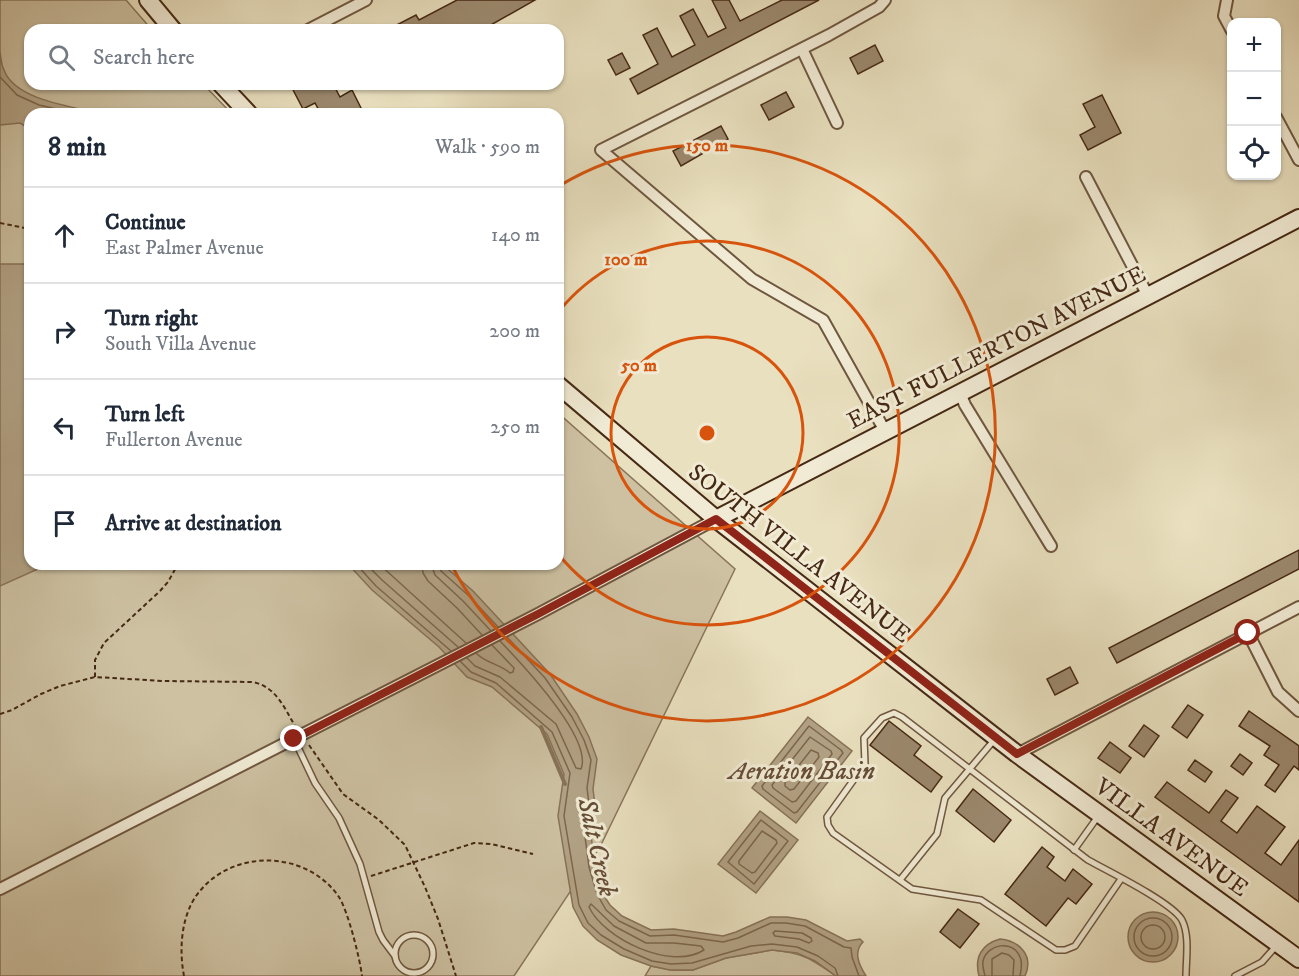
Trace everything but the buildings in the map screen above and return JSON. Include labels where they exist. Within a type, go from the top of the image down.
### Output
[{"type":"main road","points":[[148,0],[168,24]]},
{"type":"main road","points":[[227,90],[243,108]]},
{"type":"main road","name":"EAST FULLERTON AVENUE","points":[[716,519],[1299,218]]},
{"type":"main road","name":"SOUTH VILLA AVENUE","points":[[564,390],[716,519],[1017,754]]},
{"type":"main road","name":"VILLA AVENUE","points":[[1017,754],[1299,958]]},
{"type":"street","points":[[320,24],[366,0]]},
{"type":"street","points":[[885,0],[879,7],[802,49],[601,150],[752,279],[823,320],[885,431]]},
{"type":"street","points":[[1227,0],[1224,16],[1227,22]]},
{"type":"street","points":[[802,49],[837,123]]},
{"type":"street","points":[[1281,126],[1299,160]]},
{"type":"street","points":[[1086,177],[1148,296]]},
{"type":"street","points":[[960,393],[965,405],[1052,546]]},
{"type":"street","points":[[0,889],[538,614],[716,519]]},
{"type":"street","points":[[1017,754],[1299,607]]},
{"type":"street","points":[[1248,633],[1278,692],[1299,711]]},
{"type":"lane","points":[[1121,879],[1082,939],[1075,946],[1065,950],[1056,950],[981,900],[912,889],[833,833],[827,818],[865,764],[864,738],[882,718],[894,713],[1088,860],[1149,893],[1178,913],[1186,932],[1186,976]]},
{"type":"lane","points":[[900,880],[937,834],[945,798],[996,737]]},
{"type":"lane","points":[[294,739],[315,783],[339,818],[365,878],[383,940],[400,967],[417,975],[428,968],[433,950],[426,939],[414,935],[402,939],[395,956]]},
{"type":"lane","points":[[1074,850],[1100,814]]},
{"type":"lane","points":[[1235,976],[1262,963],[1278,944]]},
{"type":"path","points":[[0,223],[24,228]]},
{"type":"path","points":[[95,677],[95,660],[104,643],[160,591],[176,570]]},
{"type":"path","points":[[365,878],[474,843],[491,844],[533,854]]},
{"type":"path","points":[[184,976],[183,933],[188,911],[195,897],[227,870],[250,862],[282,860],[305,868],[329,886],[339,897],[362,976]]},
{"type":"shaded area","points":[[0,0],[126,0],[147,24],[24,24],[24,90],[209,90],[226,108],[24,108],[24,570],[564,570],[564,418],[735,569],[600,847],[514,976],[0,976]]},
{"type":"shaded area","points":[[772,950],[806,957],[836,976],[645,976],[651,966],[671,970],[693,970],[726,958]]},
{"type":"water","points":[[0,52],[4,70],[10,81],[20,89],[33,96],[77,108],[24,108],[24,125],[20,123],[0,125]]},
{"type":"water","points":[[0,264],[24,264],[24,570],[36,570],[0,586]]},
{"type":"water","points":[[354,570],[449,570],[473,591],[550,674],[577,714],[597,759],[593,789],[595,805],[590,815],[595,865],[602,893],[610,905],[622,916],[651,930],[674,929],[723,936],[770,917],[806,920],[847,941],[860,939],[863,942],[858,950],[858,959],[866,976],[836,976],[815,961],[797,953],[772,950],[726,958],[693,970],[670,970],[621,955],[597,940],[583,926],[573,907],[558,816],[564,774],[547,734],[492,687],[467,677],[439,647],[372,590]]},
{"type":"water","name":"Aeration Basin","points":[[808,717],[852,751],[796,823],[752,788]]},
{"type":"water","name":"Aeration Basin","points":[[760,811],[798,840],[756,893],[718,864]]},
{"type":"water","points":[[1148,912],[1158,912],[1171,919],[1178,932],[1178,942],[1171,955],[1158,962],[1148,962],[1139,958],[1132,951],[1128,942],[1128,932],[1132,923],[1139,916]]},
{"type":"water","points":[[1000,939],[1014,943],[1023,951],[1028,962],[1025,976],[979,976],[978,963],[981,952],[988,944]]},
{"type":"waterway","name":"Salt Creek","points":[[541,727],[565,784]]},
{"type":"route","points":[[294,739],[538,614],[716,519],[1017,754],[1248,633]]}]
